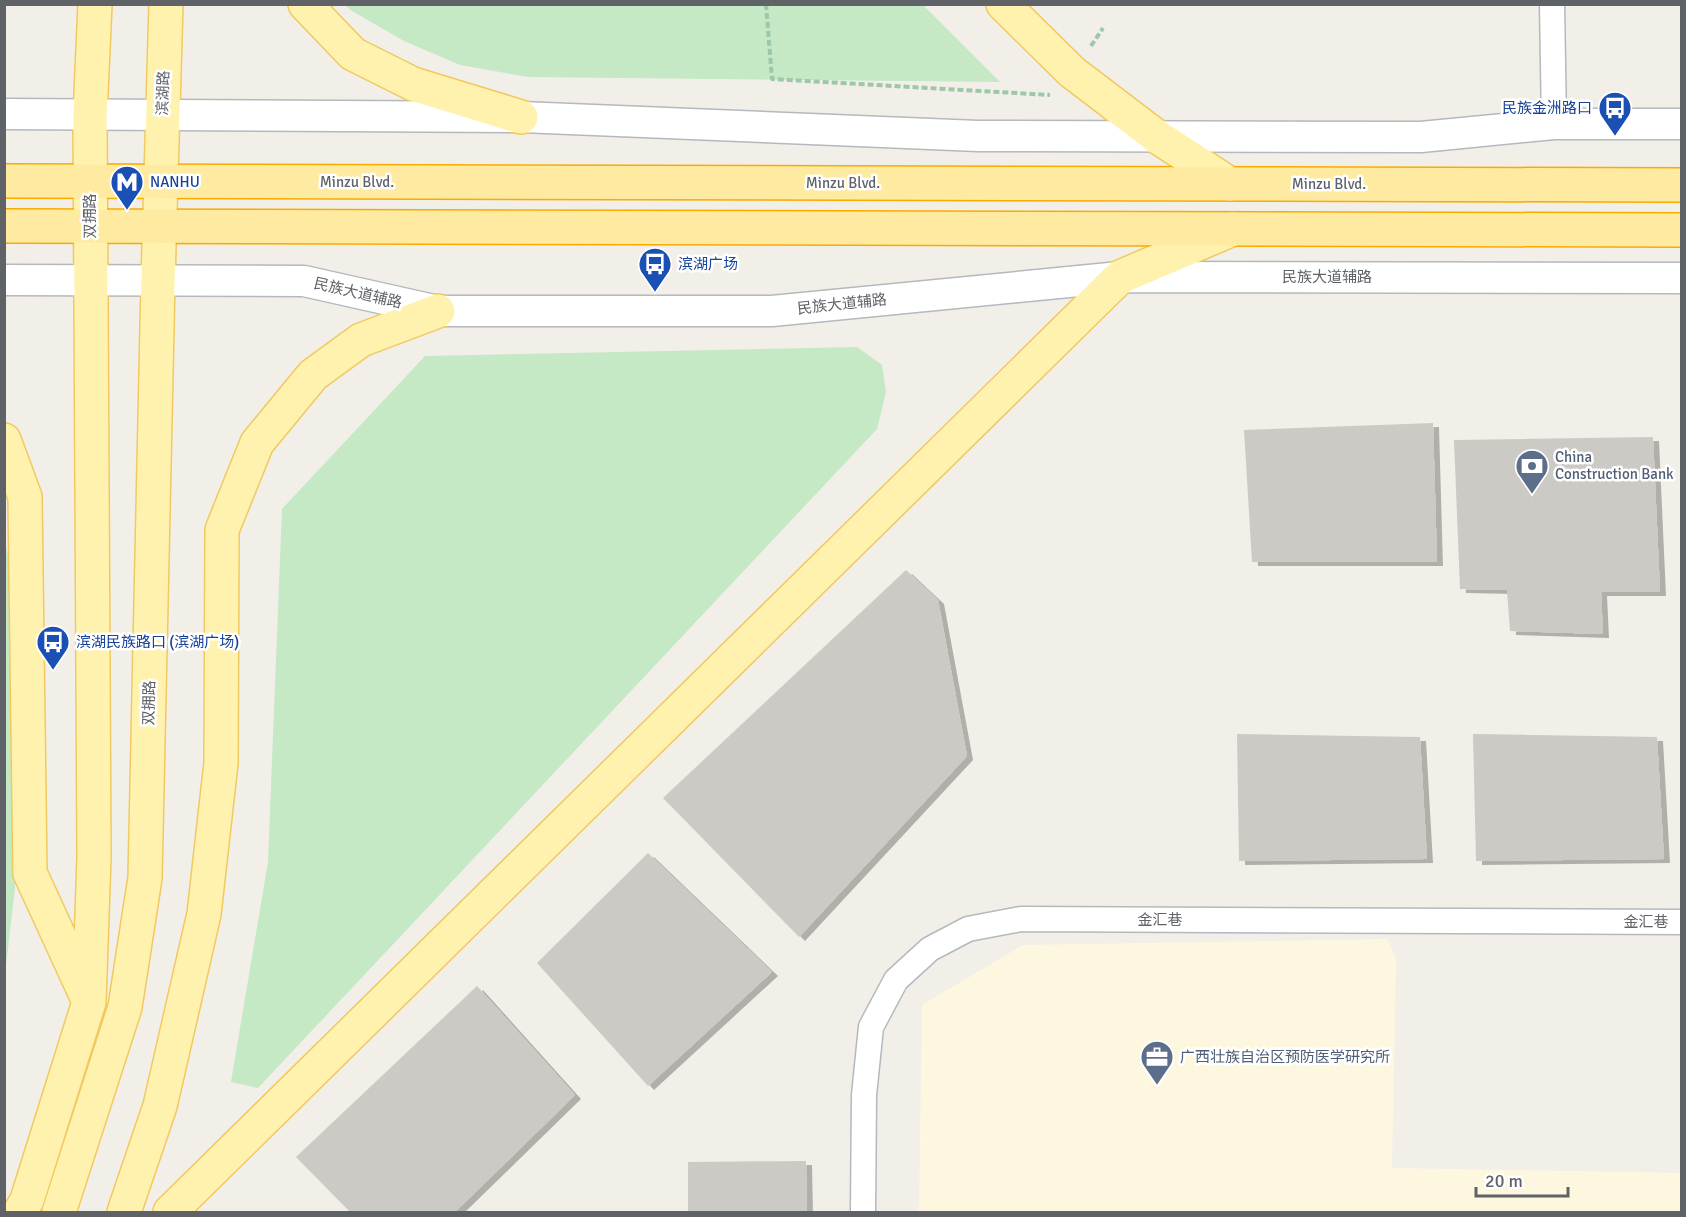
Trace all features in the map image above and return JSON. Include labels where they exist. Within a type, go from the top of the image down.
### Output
[{"type":"highway","name":"Minzu Blvd.","points":[[4,181],[1682,185]]},
{"type":"highway","points":[[4,226],[1682,230]]},
{"type":"main road","points":[[90,181],[90,116],[95,4]]},
{"type":"main road","name":"滨湖路","points":[[161,181],[166,4]]},
{"type":"main road","points":[[305,4],[353,54],[413,84],[521,117]]},
{"type":"main road","points":[[1003,4],[1072,72],[1156,136],[1230,184]]},
{"type":"main road","name":"双拥路","points":[[20,1212],[27,1200],[89,1002],[94,857],[90,181]]},
{"type":"main road","name":"双拥路","points":[[59,1212],[125,1007],[145,878],[161,181]]},
{"type":"main road","points":[[170,1212],[1120,277],[1233,229]]},
{"type":"main road","points":[[124,1212],[160,1106],[204,914],[220,763],[222,530],[258,443],[313,375],[361,340],[438,311]]},
{"type":"main road","points":[[4,440],[25,497],[30,873],[89,1002]]},
{"type":"street","points":[[1552,4],[1554,124]]},
{"type":"street","points":[[4,114],[521,117],[978,136],[1421,137],[1554,124],[1682,124]]},
{"type":"street","name":"民族大道辅路","points":[[4,280],[304,281],[438,311],[772,311],[1120,277],[1682,278]]},
{"type":"street","name":"金汇巷","points":[[863,1212],[864,1095],[871,1027],[896,980],[930,949],[968,928],[1021,920],[1682,922]]},
{"type":"path","points":[[766,4],[772,79],[1051,96],[1072,72],[1103,28]]},
{"type":"shaded area","name":"广西壮族自治区预防医学研究所","points":[[1387,939],[1396,960],[1392,1168],[1681,1173],[1681,1212],[919,1212],[922,1005],[1023,945]]},
{"type":"green space","points":[[345,5],[923,5],[1000,82],[528,77],[460,65],[404,41]]},
{"type":"green space","points":[[857,347],[882,365],[886,392],[877,429],[258,1088],[231,1082],[268,862],[282,509],[425,356]]},
{"type":"green space","points":[[5,543],[20,604],[19,852],[5,975]]},
{"type":"building","points":[[1433,423],[1437,562],[1252,562],[1244,430]]},
{"type":"building","points":[[1653,437],[1660,592],[1601,592],[1603,634],[1510,631],[1507,590],[1460,589],[1454,440]]},
{"type":"building","points":[[906,570],[938,600],[967,756],[799,937],[663,798]]},
{"type":"building","points":[[1237,734],[1420,737],[1427,859],[1239,861]]},
{"type":"building","points":[[1473,734],[1657,737],[1664,859],[1476,861]]},
{"type":"building","points":[[648,853],[772,972],[648,1086],[537,963]]},
{"type":"building","points":[[477,986],[575,1095],[455,1212],[350,1212],[296,1157]]},
{"type":"building","points":[[806,1161],[807,1212],[688,1212],[688,1162]]},
{"type":"place","name":"民族金洲路口","points":[[1615,137]]},
{"type":"place","name":"NANHU","points":[[127,211]]},
{"type":"place","name":"滨湖广场","points":[[655,293]]},
{"type":"place","name":"China Construction Bank","points":[[1532,495]]},
{"type":"place","name":"滨湖民族路口 (滨湖广场)","points":[[53,671]]},
{"type":"place","name":"广西壮族自治区预防医学研究所","points":[[1157,1086]]}]
